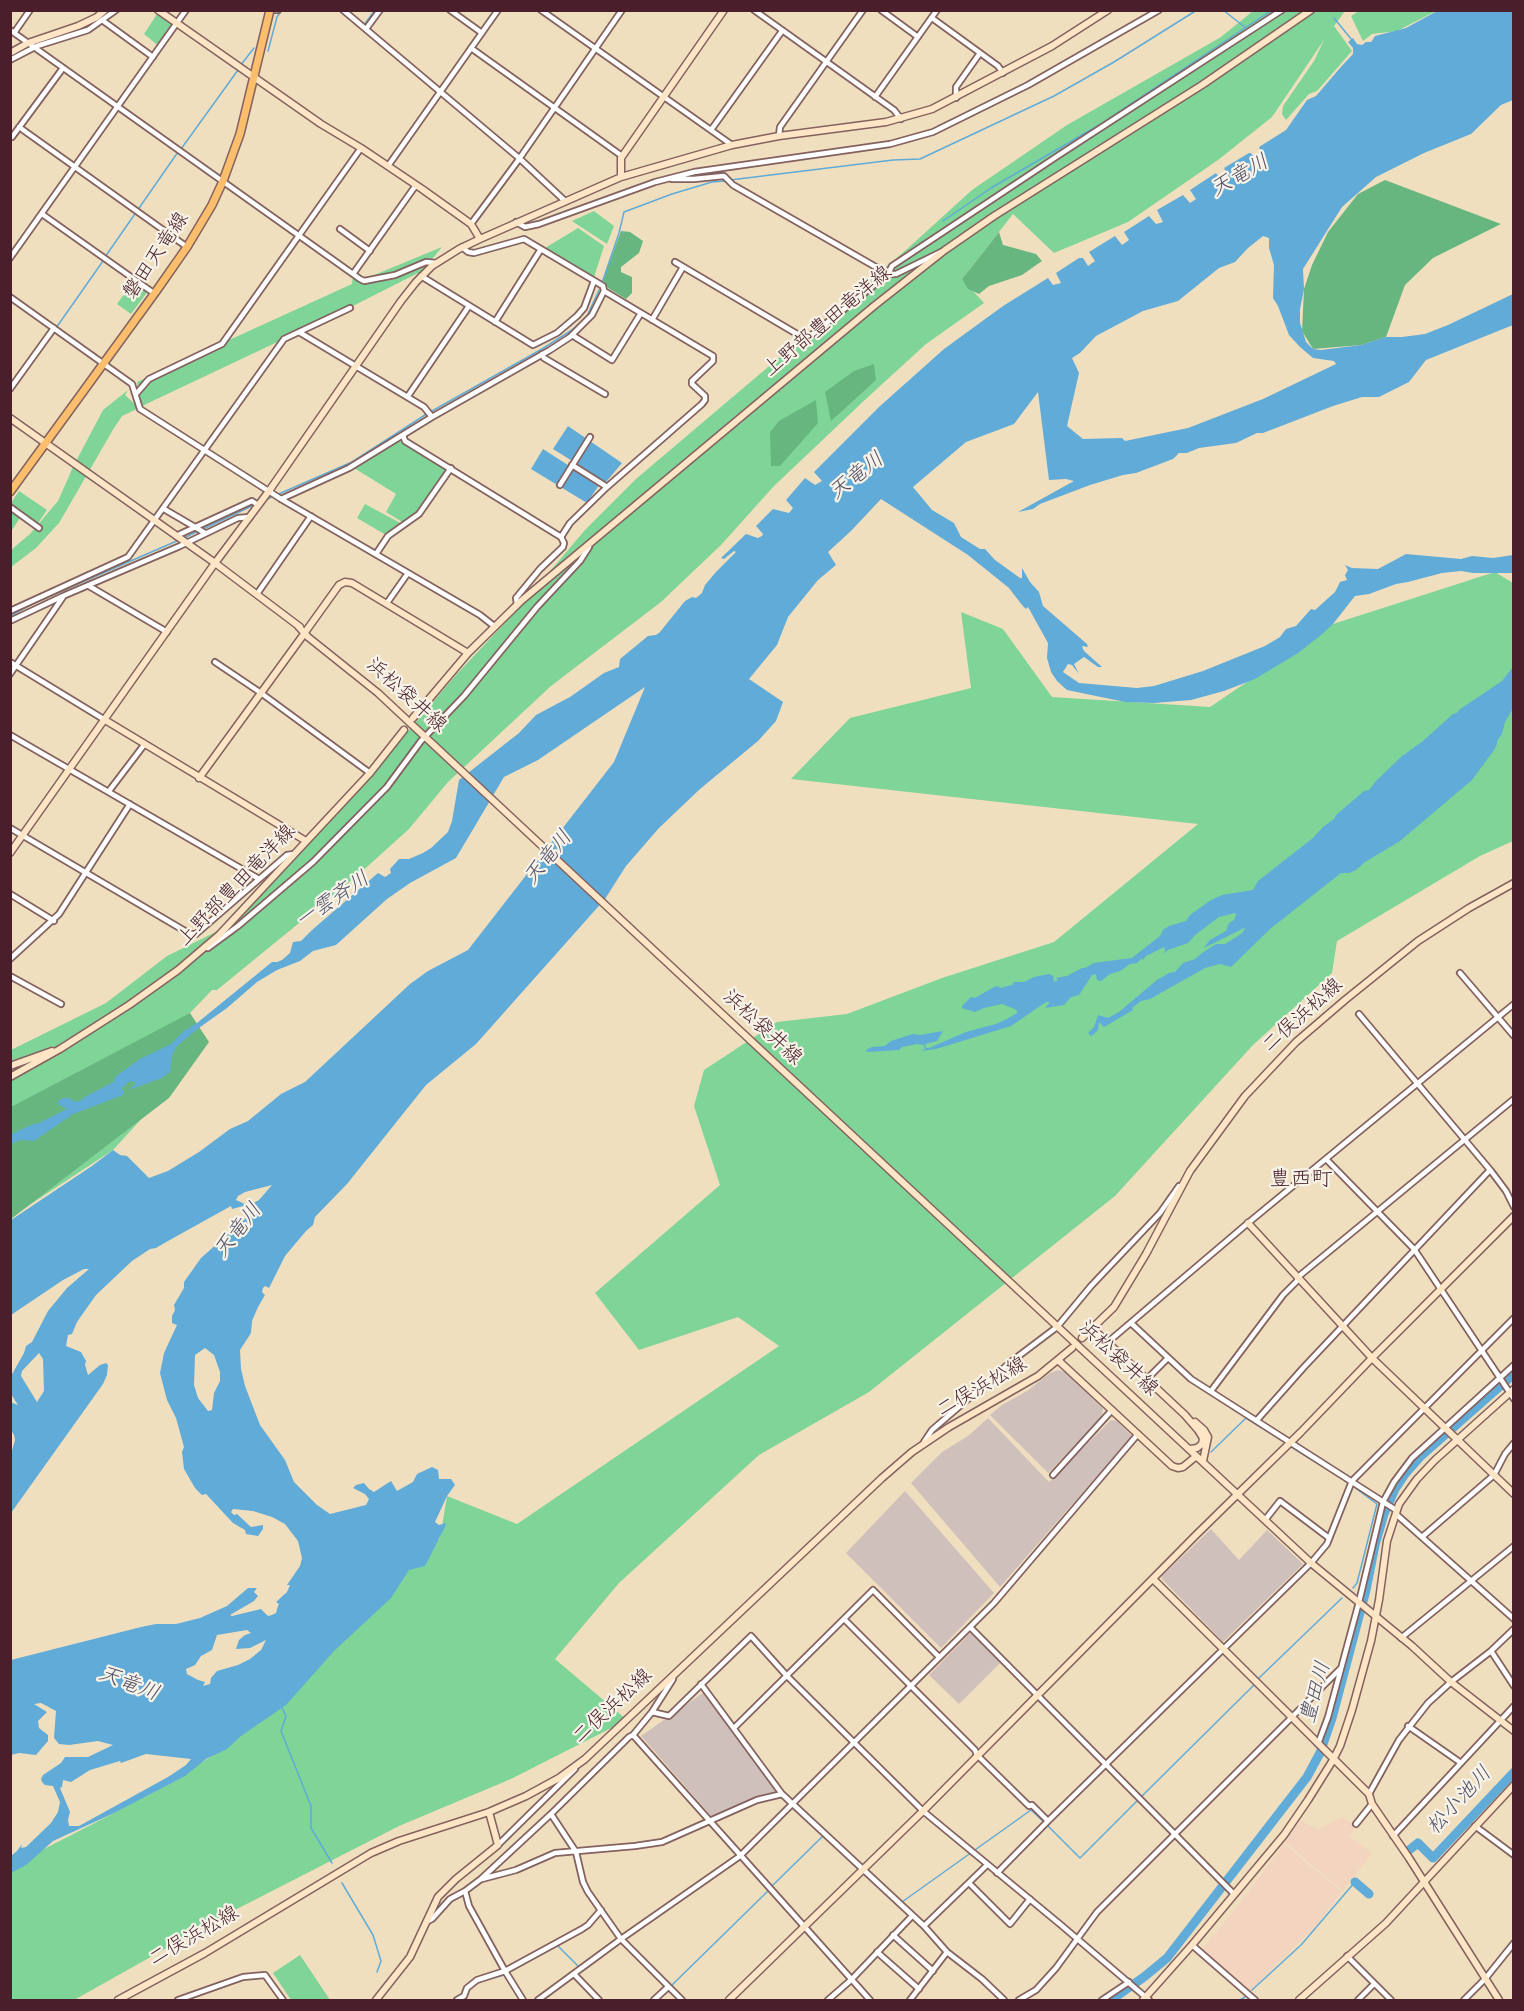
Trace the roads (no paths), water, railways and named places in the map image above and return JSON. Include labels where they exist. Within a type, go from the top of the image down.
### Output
[{"type":"main road","name":"磐田天竜線","points":[[10,492],[187,247],[212,204],[240,134],[270,10]]},
{"type":"street","points":[[30,10],[12,32],[364,281],[405,273],[426,262],[436,263]]},
{"type":"street","points":[[100,19],[105,10]]},
{"type":"street","points":[[10,53],[100,19],[116,10]]},
{"type":"street","points":[[158,10],[321,124],[416,184],[471,224],[480,239]]},
{"type":"street","points":[[10,258],[186,10]]},
{"type":"street","points":[[343,10],[519,158],[565,201]]},
{"type":"street","points":[[366,29],[380,10]]},
{"type":"street","points":[[450,10],[482,33]]},
{"type":"street","points":[[388,166],[498,10]]},
{"type":"street","points":[[542,10],[732,146]]},
{"type":"street","points":[[471,224],[517,162],[622,10]]},
{"type":"street","points":[[621,177],[622,156],[724,10]]},
{"type":"street","points":[[779,136],[780,127],[863,10]]},
{"type":"street","points":[[881,10],[918,37]]},
{"type":"street","points":[[875,97],[937,10]]},
{"type":"street","points":[[10,853],[401,302],[436,263],[462,247],[621,177],[732,146],[779,136],[901,119],[932,109],[1073,34],[1108,10]]},
{"type":"street","points":[[516,222],[525,227],[539,224],[693,172],[890,144],[933,132],[1028,85],[1159,10]]},
{"type":"street","points":[[675,262],[802,337],[808,337],[888,274],[892,266],[1059,154],[1282,10]]},
{"type":"street","name":"上野部豊田竜洋線","points":[[413,718],[468,653],[517,604],[874,306],[945,250],[994,216],[1202,85],[1311,10]]},
{"type":"street","points":[[756,11],[894,110],[901,119]]},
{"type":"street","points":[[932,18],[1003,72]]},
{"type":"street","points":[[100,19],[153,57]]},
{"type":"street","points":[[711,130],[782,31]]},
{"type":"street","points":[[10,60],[30,45]]},
{"type":"street","points":[[471,48],[622,156]]},
{"type":"street","points":[[956,98],[956,87],[980,53]]},
{"type":"street","points":[[10,136],[12,137],[63,68]]},
{"type":"street","points":[[19,127],[187,247]]},
{"type":"street","points":[[136,394],[149,379],[222,344],[361,148]]},
{"type":"street","points":[[670,178],[694,179],[724,176],[733,185],[888,274],[896,274],[945,250]]},
{"type":"street","points":[[354,274],[416,184]]},
{"type":"street","points":[[42,214],[154,294]]},
{"type":"street","points":[[340,229],[370,250]]},
{"type":"street","points":[[462,247],[474,253],[524,239],[603,286],[604,291],[713,356],[713,361],[692,381],[692,384],[705,396],[705,400],[607,487],[570,523],[561,537]]},
{"type":"street","points":[[495,322],[541,249]]},
{"type":"street","points":[[652,320],[683,267]]},
{"type":"street","points":[[422,276],[533,345],[557,333],[577,316],[584,308],[594,281]]},
{"type":"street","points":[[281,499],[349,468],[572,335],[592,315],[604,291]]},
{"type":"street","points":[[10,297],[132,384],[140,409],[281,499],[480,615],[494,626]]},
{"type":"street","points":[[408,396],[470,306]]},
{"type":"street","points":[[10,611],[128,557],[284,339],[350,308]]},
{"type":"street","points":[[572,335],[612,360],[641,313]]},
{"type":"street","points":[[10,389],[54,328]]},
{"type":"street","points":[[299,332],[408,396],[427,409],[432,417]]},
{"type":"street","points":[[542,354],[544,358],[605,394]]},
{"type":"street","name":"浜松袋井線","points":[[10,418],[257,594],[378,693],[1311,1563],[1451,1682],[1514,1731]]},
{"type":"street","points":[[403,435],[405,441],[561,537],[563,547],[540,569],[516,598],[517,604]]},
{"type":"street","points":[[560,485],[590,437]]},
{"type":"street","points":[[572,465],[607,487]]},
{"type":"street","points":[[376,554],[388,536],[419,514],[451,468]]},
{"type":"street","points":[[177,537],[252,501],[258,505]]},
{"type":"street","points":[[10,507],[39,528]]},
{"type":"street","points":[[164,508],[205,533]]},
{"type":"street","points":[[10,621],[238,518],[250,516]]},
{"type":"street","points":[[257,594],[311,516]]},
{"type":"street","points":[[178,970],[238,926],[313,862],[387,787],[425,736],[464,696],[537,607],[580,561],[590,544]]},
{"type":"street","points":[[387,603],[408,573]]},
{"type":"street","points":[[89,576],[89,586]]},
{"type":"street","points":[[199,778],[339,585],[345,582],[352,583],[387,603],[468,653]]},
{"type":"street","points":[[89,586],[167,632]]},
{"type":"street","points":[[10,674],[63,596]]},
{"type":"street","points":[[10,662],[306,841]]},
{"type":"street","points":[[215,662],[370,772]]},
{"type":"street","name":"上野部豊田竜洋線","points":[[10,1077],[60,1049],[129,1005],[178,970],[219,935],[370,772],[404,730]]},
{"type":"street","points":[[10,735],[260,879]]},
{"type":"street","points":[[109,791],[144,745]]},
{"type":"street","points":[[10,959],[54,921],[130,804]]},
{"type":"street","points":[[10,828],[190,934],[196,934],[287,855],[295,854]]},
{"type":"street","name":"二俣浜松線","points":[[1082,1338],[1114,1307],[1146,1254],[1190,1171],[1245,1096],[1296,1042],[1345,999],[1418,941],[1469,908],[1514,883]]},
{"type":"street","points":[[10,894],[54,921]]},
{"type":"street","points":[[1460,973],[1514,1036]]},
{"type":"street","points":[[10,976],[62,1004]]},
{"type":"street","points":[[1108,1342],[1248,1223],[1514,1004]]},
{"type":"street","points":[[1359,1014],[1490,1170],[1506,1191],[1514,1207]]},
{"type":"street","points":[[10,1066],[39,1054],[60,1049]]},
{"type":"street","points":[[1211,1391],[1298,1277],[1514,1099]]},
{"type":"street","points":[[652,1712],[669,1716],[750,1636],[787,1676],[923,1811],[1079,1939],[1136,1988],[1146,2000],[1284,1835],[1333,1760],[1352,1710],[1376,1617],[1383,1562],[1394,1509],[1454,1437],[1511,1392],[1414,1249],[1326,1159]]},
{"type":"street","points":[[1257,1420],[1490,1170]]},
{"type":"street","points":[[922,1445],[932,1431],[976,1392],[1057,1327],[1091,1286],[1160,1212],[1190,1171]]},
{"type":"street","points":[[729,2001],[1238,1496],[1514,1216]]},
{"type":"street","points":[[1248,1223],[1372,1358],[1514,1494]]},
{"type":"street","points":[[997,1873],[1311,1563],[1329,1538],[1351,1483],[1514,1318]]},
{"type":"street","points":[[1131,1323],[1191,1379],[1394,1509],[1514,1619]]},
{"type":"street","points":[[1092,1328],[1185,1415],[1203,1438],[1200,1447],[1187,1447]]},
{"type":"street","name":"二俣浜松線","points":[[118,2001],[205,1953],[371,1853],[399,1841],[489,1812],[551,1783],[585,1759],[882,1478],[922,1445],[979,1409],[1017,1389],[1059,1360],[1072,1348]]},
{"type":"street","points":[[1147,1379],[1167,1359]]},
{"type":"street","points":[[1059,1360],[1175,1467],[1184,1467],[1194,1458]]},
{"type":"street","points":[[1318,1745],[1359,1602],[1383,1502],[1403,1467],[1514,1365]]},
{"type":"street","points":[[1053,1474],[1112,1410]]},
{"type":"street","points":[[1185,1415],[1207,1434],[1205,1464]]},
{"type":"street","points":[[538,2001],[621,1939],[740,1856],[1003,1593],[1138,1434]]},
{"type":"street","points":[[1422,1537],[1494,1475],[1505,1454],[1514,1443]]},
{"type":"street","name":"浜松袋井線","points":[[1187,1447],[1194,1458],[1205,1464]]},
{"type":"street","points":[[1265,1520],[1280,1501],[1329,1538]]},
{"type":"street","points":[[1401,1638],[1514,1546]]},
{"type":"street","points":[[1153,1579],[1369,1794],[1372,1804],[1499,2001]]},
{"type":"street","points":[[734,1728],[873,1590],[939,1657]]},
{"type":"street","points":[[844,1619],[975,1750],[977,1755],[1029,1806],[1032,1805],[1046,1823]]},
{"type":"street","points":[[970,1627],[1234,1894]]},
{"type":"street","points":[[1369,1794],[1408,1726],[1428,1703],[1514,1629]]},
{"type":"street","points":[[1491,1651],[1514,1686]]},
{"type":"street","points":[[1019,2001],[1036,1990],[1079,1939],[1097,1912],[1341,1668]]},
{"type":"street","points":[[426,1922],[432,1919],[450,1899],[482,1879],[633,1735],[652,1712],[677,1671]]},
{"type":"street","points":[[701,1684],[782,1794],[924,1926],[947,1952],[982,1979],[1004,2001]]},
{"type":"street","points":[[1393,1836],[1514,1706]]},
{"type":"street","points":[[1408,1726],[1461,1763]]},
{"type":"street","points":[[633,1735],[870,2001]]},
{"type":"street","points":[[376,2001],[410,1957],[438,1896],[498,1845],[585,1759]]},
{"type":"street","points":[[1299,2001],[1386,1923],[1514,1785]]},
{"type":"street","points":[[482,1879],[516,1870],[555,1853],[662,1842],[757,1800],[782,1794]]},
{"type":"street","points":[[1356,1824],[1372,1804]]},
{"type":"street","points":[[489,1812],[498,1845]]},
{"type":"street","points":[[551,1814],[576,1852],[583,1882],[588,1892],[621,1939],[682,2001]]},
{"type":"street","points":[[1475,1826],[1514,1855]]},
{"type":"street","points":[[924,1926],[987,1864]]},
{"type":"street","points":[[969,1883],[1010,1924],[1030,1899]]},
{"type":"street","points":[[465,1891],[470,1906],[524,2001]]},
{"type":"street","points":[[457,2001],[477,1980],[505,1971],[582,1929],[601,1910]]},
{"type":"street","points":[[832,1999],[912,1916]]},
{"type":"street","points":[[893,1935],[933,1971]]},
{"type":"street","points":[[1464,2001],[1514,1943]]},
{"type":"street","points":[[1192,1946],[1255,2001]]},
{"type":"street","points":[[877,1952],[919,1989]]},
{"type":"street","points":[[910,2001],[947,1952]]},
{"type":"street","points":[[1347,1956],[1391,2001]]},
{"type":"street","points":[[574,1974],[599,2001]]},
{"type":"street","points":[[178,2001],[243,1977],[265,1975],[283,2001]]},
{"type":"street","points":[[1102,2001],[1129,1982]]},
{"type":"street","points":[[1358,2001],[1374,1984]]},
{"type":"street","points":[[654,2001],[668,1987]]},
{"type":"water","name":"天竜川","points":[[1437,11],[1513,11],[1513,100],[1501,105],[1471,134],[1424,153],[1376,177],[1342,207],[1303,269],[1304,289],[1300,323],[1306,342],[1313,349],[1321,350],[1361,345],[1386,337],[1425,334],[1513,294],[1513,325],[1426,360],[1409,382],[1379,397],[1362,397],[1333,406],[1263,433],[1257,433],[1236,443],[1179,453],[1173,459],[1136,473],[1090,485],[1040,504],[1033,509],[1018,512],[1074,481],[1049,480],[1038,392],[1014,424],[966,442],[913,487],[932,510],[954,523],[961,537],[980,549],[985,549],[995,560],[1020,578],[1022,578],[1022,568],[1039,592],[1043,606],[1087,644],[1088,647],[1082,646],[1084,651],[1102,667],[1098,667],[1084,657],[1074,664],[1079,674],[1072,665],[1068,664],[1063,672],[1079,683],[1137,688],[1154,686],[1203,671],[1265,646],[1280,637],[1286,629],[1296,626],[1311,609],[1315,610],[1335,592],[1340,582],[1347,580],[1345,575],[1348,570],[1345,565],[1352,568],[1378,569],[1406,554],[1461,559],[1472,556],[1493,558],[1513,555],[1513,573],[1461,571],[1442,573],[1355,596],[1333,624],[1321,635],[1298,653],[1255,679],[1191,700],[1154,703],[1125,702],[1067,690],[1051,672],[1047,658],[1048,643],[1028,607],[1026,609],[1009,588],[968,555],[881,499],[828,552],[836,565],[818,580],[788,617],[777,645],[749,679],[783,702],[776,721],[758,741],[700,789],[659,828],[626,866],[605,899],[476,1044],[426,1085],[347,1184],[315,1217],[313,1225],[285,1256],[269,1288],[265,1286],[263,1288],[262,1292],[265,1295],[252,1321],[251,1333],[240,1350],[245,1386],[260,1425],[285,1460],[294,1482],[317,1505],[330,1514],[366,1505],[369,1499],[365,1494],[353,1488],[356,1485],[364,1483],[374,1492],[391,1481],[397,1491],[413,1482],[417,1474],[432,1467],[438,1470],[439,1479],[451,1479],[455,1485],[447,1496],[435,1522],[439,1525],[446,1523],[445,1527],[425,1566],[409,1570],[391,1598],[334,1651],[286,1705],[241,1736],[227,1749],[206,1759],[185,1776],[114,1813],[53,1841],[26,1865],[11,1873],[11,1856],[22,1844],[21,1848],[26,1847],[51,1823],[58,1812],[60,1802],[53,1786],[42,1782],[43,1775],[61,1763],[65,1757],[88,1757],[113,1745],[98,1741],[59,1744],[54,1738],[56,1711],[41,1703],[34,1704],[47,1712],[38,1721],[39,1728],[48,1735],[48,1741],[36,1755],[19,1753],[11,1755],[11,1660],[141,1627],[176,1624],[200,1618],[227,1606],[248,1588],[257,1588],[254,1592],[258,1596],[254,1601],[230,1615],[261,1609],[268,1616],[272,1615],[276,1613],[279,1604],[276,1602],[287,1592],[290,1585],[287,1585],[300,1566],[302,1558],[298,1541],[285,1524],[253,1511],[233,1509],[231,1512],[234,1515],[237,1514],[251,1527],[263,1525],[258,1536],[246,1534],[245,1530],[233,1523],[206,1494],[202,1495],[195,1488],[184,1469],[182,1452],[184,1447],[160,1373],[164,1353],[177,1325],[172,1323],[172,1316],[175,1310],[174,1305],[184,1288],[184,1282],[201,1258],[252,1212],[250,1205],[259,1200],[272,1185],[245,1192],[236,1200],[247,1205],[232,1209],[231,1206],[156,1248],[150,1249],[132,1261],[96,1295],[77,1322],[72,1334],[68,1335],[66,1346],[81,1352],[86,1361],[88,1375],[106,1363],[108,1365],[107,1375],[103,1384],[11,1513],[11,1454],[15,1440],[11,1430],[10,1402],[18,1405],[11,1394],[11,1376],[26,1346],[32,1342],[48,1311],[67,1288],[89,1269],[84,1269],[63,1280],[11,1315],[11,1220],[113,1150],[120,1155],[127,1156],[149,1178],[168,1171],[230,1129],[248,1121],[281,1094],[305,1082],[410,984],[428,971],[468,950],[614,762],[645,687],[538,760],[504,777],[456,858],[410,883],[387,899],[336,945],[313,951],[300,961],[277,970],[257,982],[177,1046],[172,1055],[170,1072],[162,1078],[129,1090],[136,1083],[132,1081],[124,1084],[121,1088],[124,1091],[123,1095],[73,1114],[34,1141],[22,1140],[22,1137],[29,1129],[67,1109],[58,1104],[58,1101],[63,1098],[70,1098],[75,1102],[112,1091],[115,1077],[140,1059],[171,1044],[272,962],[282,960],[290,953],[293,942],[301,941],[378,873],[385,877],[391,873],[390,869],[399,859],[409,859],[431,848],[448,832],[459,780],[519,733],[536,715],[570,697],[604,673],[619,667],[620,659],[648,636],[660,632],[685,601],[692,597],[696,598],[702,593],[705,585],[736,552],[734,551],[724,559],[721,558],[746,534],[758,538],[762,536],[763,534],[756,526],[773,509],[789,513],[793,508],[786,500],[805,478],[815,485],[822,481],[814,472],[879,407],[944,349],[1003,306],[1048,278],[1053,285],[1061,283],[1056,273],[1079,258],[1083,258],[1088,266],[1095,261],[1089,252],[1115,236],[1122,245],[1129,240],[1124,232],[1149,216],[1156,224],[1163,222],[1157,210],[1183,195],[1190,203],[1196,199],[1190,190],[1216,173],[1222,182],[1229,177],[1224,168],[1249,153],[1256,161],[1264,158],[1259,147],[1286,130],[1307,100],[1316,96],[1353,54],[1353,48],[1348,42],[1353,38],[1357,44],[1362,45],[1371,42],[1375,36],[1406,28]],"holes":[[[1263,236],[1269,238],[1269,248],[1274,265],[1273,298],[1289,335],[1313,358],[1334,361],[1336,364],[1263,399],[1188,428],[1125,441],[1122,438],[1083,439],[1067,426],[1079,373],[1072,358],[1096,336],[1143,311],[1178,301],[1219,268],[1235,262]],[[205,1348],[214,1355],[220,1372],[220,1381],[214,1393],[212,1410],[208,1411],[198,1398],[194,1385],[195,1355]],[[39,1353],[43,1359],[44,1391],[37,1402],[21,1376],[22,1371]],[[247,1630],[251,1633],[239,1640],[236,1649],[250,1648],[266,1640],[261,1650],[250,1659],[217,1671],[211,1678],[210,1684],[203,1686],[205,1682],[187,1674],[186,1669],[195,1665],[201,1656],[212,1650],[217,1635]],[[146,1754],[191,1759],[168,1777],[79,1826],[69,1826],[70,1812],[60,1788],[63,1780],[71,1782],[90,1770],[120,1761],[121,1763]]]},
{"type":"water","points":[[568,426],[622,463],[606,482],[553,449]]},
{"type":"water","points":[[543,449],[599,485],[587,503],[531,469]]},
{"type":"water","points":[[1513,667],[1514,705],[1494,750],[1472,780],[1400,841],[1356,870],[1341,873],[1270,929],[1231,967],[1220,964],[1205,968],[1150,999],[1141,1001],[1132,1008],[1133,1010],[1104,1027],[1099,1022],[1098,1030],[1094,1034],[1091,1036],[1088,1033],[1094,1027],[1098,1015],[1108,1018],[1119,1012],[1157,980],[1175,972],[1183,963],[1195,959],[1216,944],[1225,944],[1241,934],[1244,928],[1204,948],[1210,940],[1226,931],[1229,923],[1234,920],[1235,913],[1219,917],[1188,943],[1161,955],[1165,951],[1164,947],[1137,963],[1110,974],[1101,981],[1097,980],[1096,974],[1092,975],[1079,995],[1071,997],[1064,1005],[1045,1008],[1050,1002],[1046,1002],[1011,1026],[936,1049],[920,1051],[925,1049],[924,1045],[917,1044],[902,1047],[899,1050],[867,1052],[866,1050],[872,1047],[885,1046],[891,1041],[913,1034],[943,1031],[937,1041],[925,1044],[926,1048],[929,1048],[966,1032],[996,1024],[1017,1013],[1017,1010],[1002,1004],[975,1012],[962,1008],[962,1006],[971,997],[975,998],[994,987],[1000,988],[1012,985],[1014,982],[1024,982],[1049,974],[1053,976],[1054,982],[1058,980],[1056,978],[1067,976],[1094,963],[1132,958],[1160,936],[1163,930],[1186,921],[1190,915],[1211,900],[1222,895],[1253,890],[1258,881],[1313,838],[1364,791],[1369,790],[1401,757],[1453,714],[1502,681]]},
{"type":"waterway","points":[[268,51],[277,17],[282,10]]},
{"type":"waterway","points":[[339,10],[361,29],[375,10]]},
{"type":"waterway","points":[[730,180],[893,160],[920,159],[1054,96],[1197,10]]},
{"type":"waterway","points":[[1223,10],[1246,28]]},
{"type":"waterway","points":[[943,221],[991,188],[1099,125],[1272,10]]},
{"type":"waterway","points":[[10,56],[29,46],[82,29],[107,15]]},
{"type":"waterway","points":[[1334,18],[1352,40]]},
{"type":"waterway","points":[[240,66],[254,48]]},
{"type":"waterway","points":[[181,149],[238,70]]},
{"type":"waterway","points":[[105,257],[178,152]]},
{"type":"waterway","points":[[602,283],[624,212],[672,194],[712,182],[725,181]]},
{"type":"waterway","points":[[56,328],[103,261]]},
{"type":"waterway","points":[[265,500],[352,462],[425,415],[542,349],[572,330],[587,316],[600,288]]},
{"type":"waterway","points":[[10,393],[32,362]]},
{"type":"waterway","points":[[203,529],[256,504]]},
{"type":"waterway","points":[[184,538],[198,531]]},
{"type":"waterway","points":[[10,616],[34,603],[179,540]]},
{"type":"waterway","name":"一雲斉川","points":[[87,1101],[123,1082]]},
{"type":"waterway","name":"一雲斉川","points":[[10,1140],[35,1128]]},
{"type":"waterway","name":"豊田川","points":[[1111,2000],[1167,1958],[1307,1777],[1320,1753],[1332,1718],[1366,1590],[1375,1545],[1384,1514],[1395,1489],[1420,1457],[1514,1374]]},
{"type":"waterway","points":[[1211,1452],[1246,1418],[1283,1441]]},
{"type":"waterway","points":[[1293,1448],[1343,1479],[1377,1504],[1357,1583],[1353,1588]]},
{"type":"waterway","points":[[1258,1679],[1342,1598]]},
{"type":"waterway","points":[[1141,1797],[1254,1685]]},
{"type":"waterway","points":[[281,1706],[286,1716],[281,1731],[311,1806],[311,1828],[332,1863]]},
{"type":"waterway","name":"松小池川","points":[[1408,1851],[1418,1843],[1433,1858],[1514,1772]]},
{"type":"waterway","points":[[1047,1825],[1080,1858],[1138,1800]]},
{"type":"waterway","points":[[902,1902],[1031,1810],[1044,1822]]},
{"type":"waterway","points":[[772,1886],[823,1836],[857,1868]]},
{"type":"waterway","points":[[864,1874],[897,1905]]},
{"type":"waterway","points":[[1252,1990],[1301,1945],[1355,1882]]},
{"type":"waterway","name":"松小池川","points":[[1355,1882],[1369,1894]]},
{"type":"waterway","points":[[342,1883],[373,1935],[381,1961],[377,1972]]},
{"type":"waterway","points":[[671,1986],[769,1890]]},
{"type":"waterway","points":[[622,1944],[664,1986]]},
{"type":"waterway","points":[[509,1972],[557,1945],[579,1967],[595,1956]]},
{"type":"waterway","points":[[485,1980],[504,1975]]},
{"type":"waterway","points":[[470,1988],[481,1981]]},
{"type":"waterway","points":[[1240,2000],[1245,1997]]},
{"type":"district","name":"豊西町","points":[[1301,1182]]}]
